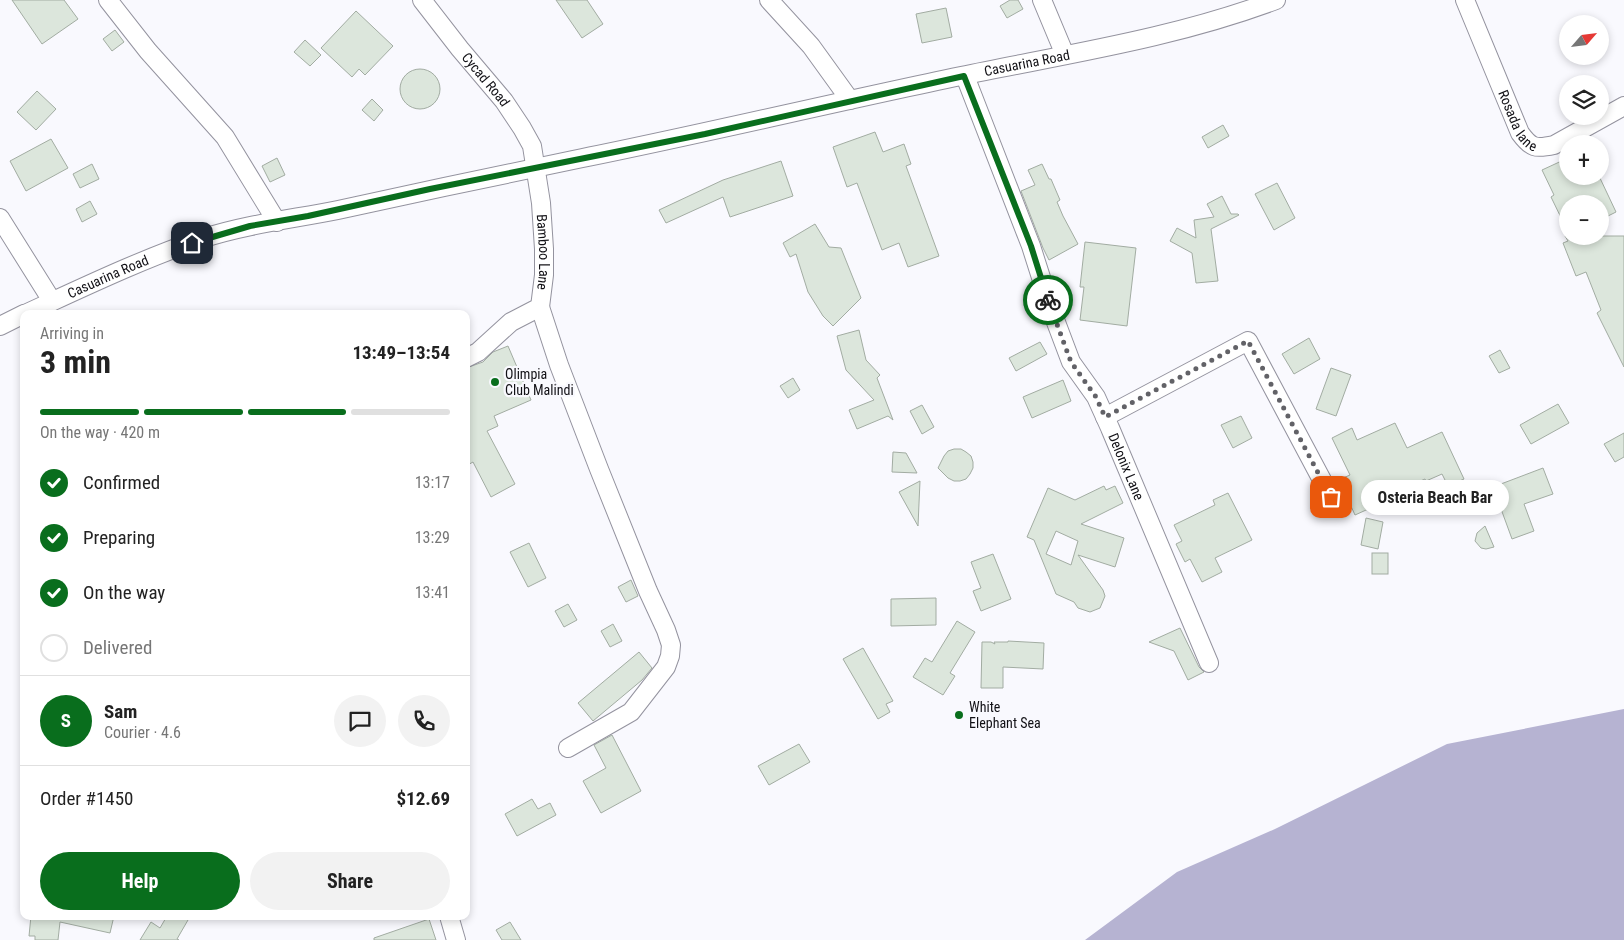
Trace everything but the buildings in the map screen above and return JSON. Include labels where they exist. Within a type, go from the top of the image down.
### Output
[{"type":"street","points":[[108,0],[148,51],[225,137],[278,222]]},
{"type":"street","name":"Cycad Road","points":[[422,0],[504,101],[532,146],[536,168]]},
{"type":"street","points":[[769,0],[811,46],[850,100]]},
{"type":"street","points":[[1042,0],[1064,55]]},
{"type":"street","name":"Casuarina Road","points":[[33,310],[118,271],[205,238],[250,226],[278,222],[705,134],[850,100],[1194,27],[1276,0]]},
{"type":"street","name":"Rosada lane","points":[[1465,0],[1520,133],[1534,147],[1541,148],[1554,145],[1624,106]]},
{"type":"street","name":"Delonix Lane","points":[[964,76],[1031,246],[1051,309],[1071,362],[1096,397],[1209,663]]},
{"type":"street","name":"Bamboo Lane","points":[[470,356],[478,352],[511,322],[540,307],[544,275],[544,249],[542,203],[536,168]]},
{"type":"street","points":[[0,218],[52,301]]},
{"type":"street","points":[[540,307],[559,365],[599,470],[648,591],[666,630],[670,645],[670,656],[666,667],[631,712],[568,748]]},
{"type":"street","name":"Casuarina Road","points":[[0,326],[20,316]]},
{"type":"street","points":[[1105,417],[1248,341],[1331,497]]},
{"type":"street","points":[[449,920],[456,940]]},
{"type":"shaded area","points":[[1624,709],[1624,940],[1085,940],[1177,872],[1275,829],[1447,744]]},
{"type":"way so far","points":[[1048,300],[1071,362],[1096,397],[1105,417],[1248,341],[1331,497]]},
{"type":"place","name":"Olimpia Club Malindi","points":[[495,382]]},
{"type":"place","name":"Osteria Beach Bar","points":[[1331,497]]},
{"type":"place","name":"White Elephant Sea","points":[[959,715]]},
{"type":"route","points":[[192,243],[250,226],[308,216],[430,189],[705,134],[964,76],[999,160],[1031,246],[1048,300]]}]
